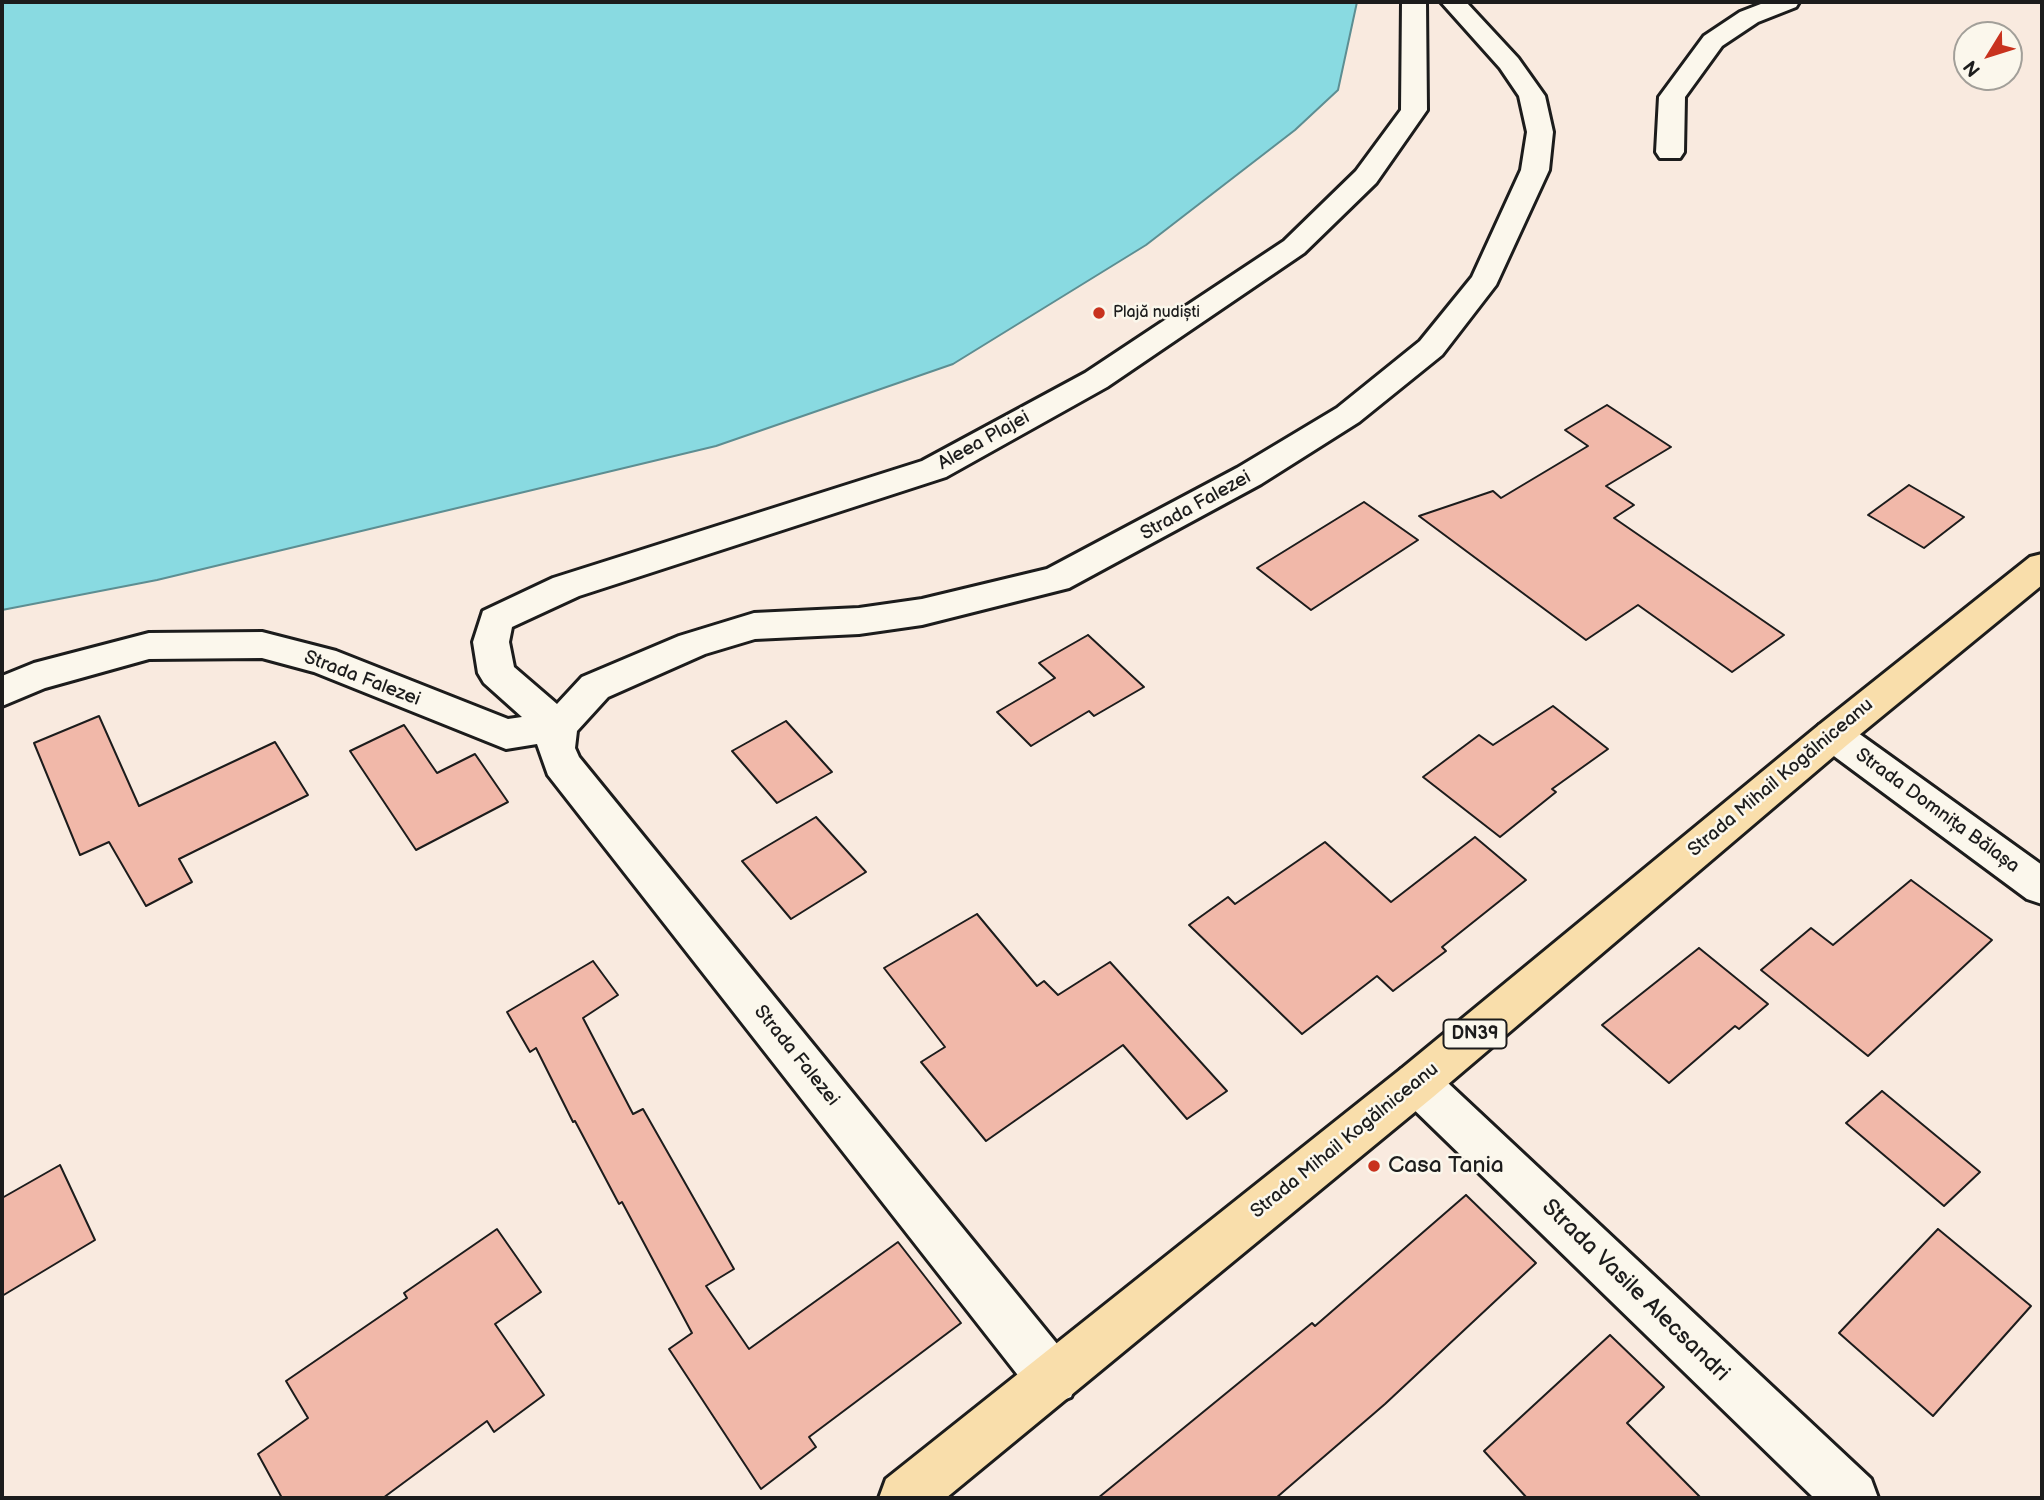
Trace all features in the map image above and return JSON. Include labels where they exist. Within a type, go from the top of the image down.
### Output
[{"type":"highway","name":"Strada Mihail Kogălniceanu","points":[[905,1498],[1417,1083],[1833,735],[2042,566]]},
{"type":"street","name":"Aleea Plajei","points":[[558,727],[496,673],[491,642],[496,620],[566,587],[934,469],[1096,380],[1209,306],[1294,247],[1366,177],[1415,110],[1414,2]]},
{"type":"street","name":"Strada Falezei","points":[[1053,1379],[562,764],[556,748],[558,727],[594,687],[692,645],[754,626],[859,621],[922,612],[1058,579],[1249,476],[1348,415],[1431,348],[1486,279],[1535,170],[1540,132],[1532,96],[1509,63],[1453,2]]},
{"type":"street","points":[[1670,152],[1672,97],[1713,41],[1749,17],[1787,2]]},
{"type":"street","name":"Strada Falezei","points":[[2,692],[34,677],[149,646],[262,645],[323,661],[506,734],[558,727]]},
{"type":"street","name":"Strada Domnița Bălașa","points":[[1833,735],[2042,887]]},
{"type":"street","name":"Strada Vasile Alecsandri","points":[[1417,1083],[1853,1498]]},
{"type":"water","points":[[2,2],[1357,2],[1338,90],[1295,130],[1146,245],[953,364],[716,446],[157,580],[2,610]]},
{"type":"building","points":[[1607,405],[1671,447],[1606,486],[1634,505],[1614,518],[1784,635],[1732,672],[1638,605],[1586,640],[1419,516],[1493,491],[1501,498],[1588,446],[1565,430]]},
{"type":"building","points":[[1909,485],[1964,517],[1924,548],[1868,515]]},
{"type":"building","points":[[1364,502],[1418,540],[1311,610],[1257,568]]},
{"type":"building","points":[[1088,635],[1144,687],[1094,716],[1089,711],[1031,746],[997,712],[1055,678],[1039,663]]},
{"type":"building","points":[[1553,706],[1608,749],[1552,789],[1556,792],[1500,837],[1423,777],[1479,735],[1493,745]]},
{"type":"building","points":[[99,716],[139,806],[275,742],[308,795],[179,859],[192,882],[146,906],[109,842],[80,855],[34,743]]},
{"type":"building","points":[[786,721],[832,772],[777,803],[732,751]]},
{"type":"building","points":[[404,725],[437,773],[475,754],[508,802],[416,850],[350,751]]},
{"type":"building","points":[[816,817],[866,872],[791,919],[742,861]]},
{"type":"building","points":[[1475,837],[1526,880],[1442,947],[1446,951],[1393,991],[1377,976],[1302,1034],[1189,925],[1228,897],[1235,904],[1325,842],[1391,902]]},
{"type":"building","points":[[1911,880],[1992,940],[1868,1056],[1761,970],[1811,928],[1833,945]]},
{"type":"building","points":[[977,914],[1037,986],[1044,981],[1058,995],[1110,962],[1227,1091],[1187,1119],[1123,1045],[986,1141],[921,1062],[945,1047],[884,968]]},
{"type":"building","points":[[1699,948],[1768,1004],[1739,1029],[1735,1026],[1669,1083],[1602,1025]]},
{"type":"building","points":[[593,961],[618,995],[583,1018],[633,1114],[643,1109],[734,1269],[706,1286],[749,1349],[898,1242],[961,1323],[809,1437],[816,1447],[761,1489],[669,1349],[692,1333],[622,1202],[619,1204],[575,1121],[573,1122],[536,1048],[530,1052],[507,1012]]},
{"type":"building","points":[[1882,1091],[1980,1172],[1944,1206],[1846,1123]]},
{"type":"building","points":[[60,1165],[95,1240],[2,1296],[2,1198]]},
{"type":"building","points":[[1466,1195],[1536,1263],[1385,1404],[1276,1498],[1098,1498],[1312,1323],[1315,1326]]},
{"type":"building","points":[[497,1229],[541,1292],[495,1324],[544,1395],[494,1432],[487,1421],[383,1498],[282,1498],[258,1454],[308,1418],[286,1381],[407,1298],[404,1293]]},
{"type":"building","points":[[1938,1229],[2031,1306],[1933,1416],[1839,1333]]},
{"type":"building","points":[[1610,1335],[1664,1387],[1627,1423],[1701,1498],[1527,1498],[1484,1451]]},
{"type":"place","name":"Plajă nudiști","points":[[1099,313]]},
{"type":"place","name":"Casa Tania","points":[[1374,1166]]}]
